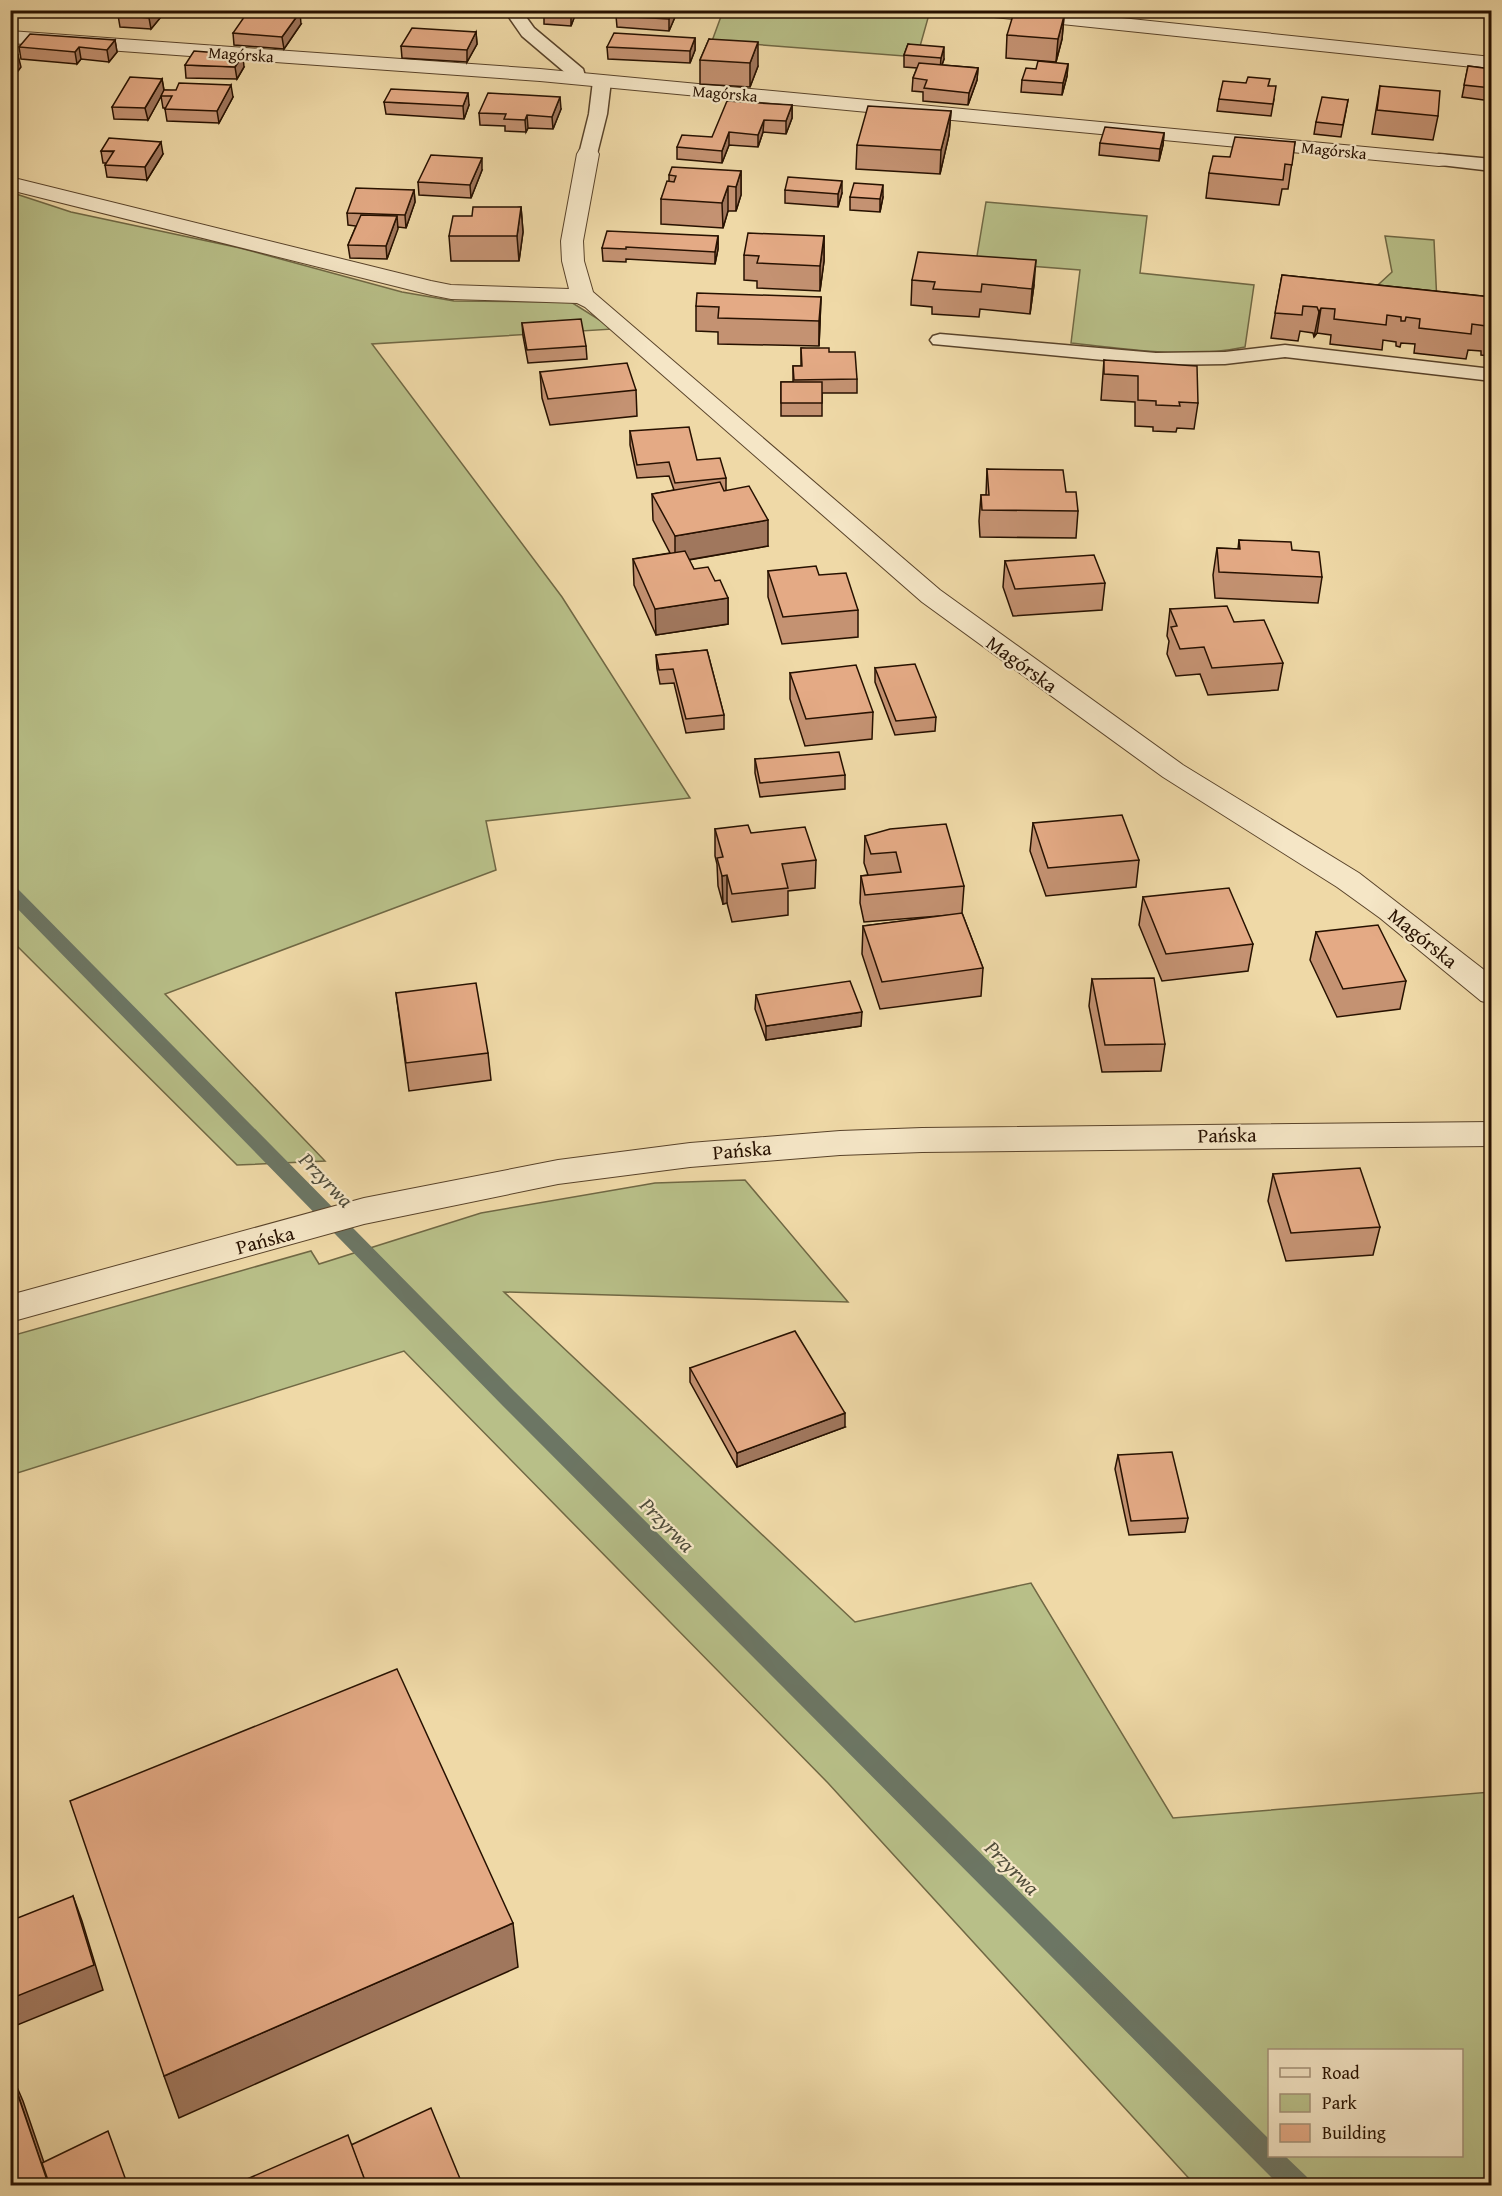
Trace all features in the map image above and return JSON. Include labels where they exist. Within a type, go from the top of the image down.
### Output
[{"type":"street","points":[[984,10],[1491,63]]},
{"type":"street","name":"Magórska","points":[[10,37],[602,81],[1078,124],[1438,160]]},
{"type":"street","points":[[10,183],[430,288],[451,292],[582,296],[573,261],[572,242],[588,154]]},
{"type":"street","name":"Magórska","points":[[582,296],[609,315],[931,596],[1181,777],[1356,886],[1391,911],[1491,993]]},
{"type":"street","name":"Pańska","points":[[10,1310],[364,1211],[558,1172],[690,1155],[840,1143],[1177,1136],[1491,1134]]},
{"type":"lane","points":[[512,10],[528,32],[577,73],[577,79]]},
{"type":"lane","points":[[588,154],[602,81]]},
{"type":"lane","points":[[1438,160],[1491,165]]},
{"type":"lane","points":[[940,340],[1156,358],[1225,358],[1285,351],[1491,375]]},
{"type":"green space","points":[[723,11],[930,11],[917,57],[712,41]]},
{"type":"green space","points":[[10,192],[71,212],[240,248],[402,292],[454,301],[571,302],[614,329],[372,344],[562,597],[690,798],[486,821],[496,870],[165,994],[325,1161],[237,1165],[11,940]]},
{"type":"green space","points":[[986,202],[1147,216],[1140,273],[1254,285],[1245,347],[1224,351],[1180,353],[1071,343],[1080,270],[976,262]]},
{"type":"green space","points":[[1385,236],[1434,240],[1437,303],[1366,296],[1392,272]]},
{"type":"green space","points":[[745,1180],[848,1302],[504,1292],[855,1622],[1031,1583],[1173,1818],[1491,1792],[1491,2185],[1195,2185],[828,1783],[404,1351],[11,1475],[11,1336],[311,1251],[319,1264],[481,1213],[655,1183]]},
{"type":"building","points":[[122,10],[155,10],[149,18],[118,15]]},
{"type":"building","points":[[249,10],[300,12],[282,37],[233,33]]},
{"type":"building","points":[[544,10],[572,10],[571,14],[543,12]]},
{"type":"building","points":[[619,10],[673,10],[669,19],[616,16]]},
{"type":"building","points":[[1014,12],[1064,16],[1058,39],[1007,35]]},
{"type":"building","points":[[412,28],[476,32],[467,50],[401,46]]},
{"type":"building","points":[[614,33],[695,38],[690,51],[607,47]]},
{"type":"building","points":[[30,34],[115,40],[107,50],[79,47],[75,52],[19,47]]},
{"type":"building","points":[[709,39],[758,42],[750,63],[700,60]]},
{"type":"building","points":[[908,44],[944,47],[941,58],[904,55]]},
{"type":"building","points":[[194,51],[243,55],[235,67],[185,65]]},
{"type":"building","points":[[10,55],[18,55],[10,66]]},
{"type":"building","points":[[1038,61],[1068,64],[1063,83],[1022,80],[1026,68],[1036,69]]},
{"type":"building","points":[[919,63],[978,68],[969,93],[924,88],[927,80],[913,78]]},
{"type":"building","points":[[1468,66],[1491,69],[1491,88],[1464,85]]},
{"type":"building","points":[[130,77],[162,79],[145,108],[112,107]]},
{"type":"building","points":[[1248,77],[1270,79],[1268,86],[1276,86],[1273,104],[1219,99],[1223,81],[1246,83]]},
{"type":"building","points":[[179,83],[231,85],[217,111],[165,109],[172,96],[161,96],[164,90],[176,90]]},
{"type":"building","points":[[1380,86],[1440,91],[1438,116],[1377,110]]},
{"type":"building","points":[[391,89],[468,93],[463,106],[384,102]]},
{"type":"building","points":[[488,93],[560,97],[552,117],[527,115],[525,120],[504,119],[506,114],[479,113]]},
{"type":"building","points":[[1322,97],[1348,100],[1343,125],[1316,122]]},
{"type":"building","points":[[727,101],[792,105],[786,121],[764,120],[758,135],[729,132],[722,151],[677,147],[682,135],[712,137]]},
{"type":"building","points":[[868,106],[951,111],[941,150],[857,145]]},
{"type":"building","points":[[1105,127],[1164,133],[1160,149],[1100,143]]},
{"type":"building","points":[[1235,137],[1295,142],[1292,165],[1285,164],[1283,180],[1209,173],[1213,156],[1230,157]]},
{"type":"building","points":[[109,138],[161,142],[145,167],[105,165],[114,151],[101,151]]},
{"type":"building","points":[[431,155],[482,158],[470,185],[418,182]]},
{"type":"building","points":[[672,167],[741,171],[736,187],[728,186],[722,203],[661,199],[667,181],[674,182],[676,176],[669,175]]},
{"type":"building","points":[[788,177],[842,181],[838,194],[785,190]]},
{"type":"building","points":[[854,183],[883,185],[880,199],[850,197]]},
{"type":"building","points":[[356,188],[414,190],[405,215],[347,213]]},
{"type":"building","points":[[473,207],[521,207],[517,236],[449,236],[453,216],[472,216]]},
{"type":"building","points":[[361,215],[397,216],[386,246],[348,245]]},
{"type":"building","points":[[607,231],[718,236],[715,252],[626,247],[626,249],[602,248]]},
{"type":"building","points":[[748,233],[824,236],[820,266],[757,263],[759,256],[744,255]]},
{"type":"building","points":[[918,252],[1036,260],[1032,289],[982,284],[981,292],[933,289],[935,282],[912,280]]},
{"type":"building","points":[[1282,275],[1491,297],[1491,330],[1486,330],[1486,326],[1472,324],[1471,334],[1419,328],[1420,319],[1406,317],[1405,321],[1401,321],[1401,317],[1387,315],[1386,325],[1334,319],[1335,309],[1321,308],[1319,312],[1317,307],[1303,306],[1302,315],[1275,313]]},
{"type":"building","points":[[697,293],[821,297],[819,321],[718,318],[719,307],[696,306]]},
{"type":"building","points":[[581,319],[586,346],[527,350],[522,323]]},
{"type":"building","points":[[801,348],[829,348],[829,352],[855,352],[857,379],[794,380],[793,366],[802,366]]},
{"type":"building","points":[[1104,360],[1197,366],[1198,403],[1179,402],[1180,406],[1156,405],[1156,401],[1138,400],[1138,376],[1104,374]]},
{"type":"building","points":[[627,363],[636,390],[548,399],[540,372]]},
{"type":"building","points":[[781,382],[822,382],[822,403],[781,403]]},
{"type":"building","points":[[689,427],[697,460],[720,458],[726,478],[675,483],[669,462],[637,465],[630,431]]},
{"type":"building","points":[[987,469],[1063,470],[1066,492],[1076,492],[1078,511],[982,510],[981,495],[989,495]]},
{"type":"building","points":[[720,482],[724,491],[749,486],[768,520],[675,536],[652,494]]},
{"type":"building","points":[[1239,540],[1291,542],[1292,550],[1319,552],[1322,577],[1219,572],[1217,548],[1240,549]]},
{"type":"building","points":[[685,551],[694,569],[708,567],[715,581],[720,580],[728,598],[655,609],[633,559]]},
{"type":"building","points":[[1094,555],[1105,583],[1015,589],[1005,561]]},
{"type":"building","points":[[816,566],[819,575],[846,573],[858,610],[783,617],[768,571]]},
{"type":"building","points":[[1227,606],[1234,622],[1264,620],[1283,663],[1212,668],[1204,647],[1180,649],[1171,627],[1177,626],[1170,609]]},
{"type":"building","points":[[707,650],[724,715],[686,719],[673,669],[659,670],[656,655]]},
{"type":"building","points":[[915,664],[936,717],[896,721],[875,668]]},
{"type":"building","points":[[856,665],[873,712],[806,719],[790,673]]},
{"type":"building","points":[[839,752],[845,775],[760,783],[755,759]]},
{"type":"building","points":[[1122,815],[1139,860],[1048,868],[1033,823]]},
{"type":"building","points":[[946,824],[964,886],[865,895],[861,876],[901,872],[896,852],[871,854],[865,836],[890,829]]},
{"type":"building","points":[[748,825],[751,833],[805,827],[816,860],[782,864],[788,888],[732,894],[727,875],[722,876],[717,858],[723,857],[715,829]]},
{"type":"building","points":[[1229,888],[1253,944],[1166,954],[1143,897]]},
{"type":"building","points":[[962,913],[983,968],[882,982],[863,926]]},
{"type":"building","points":[[1378,925],[1406,981],[1343,989],[1316,932]]},
{"type":"building","points":[[1154,978],[1165,1044],[1105,1045],[1092,979]]},
{"type":"building","points":[[850,981],[862,1012],[766,1026],[756,995]]},
{"type":"building","points":[[476,983],[488,1053],[406,1063],[396,993]]},
{"type":"building","points":[[1360,1168],[1380,1227],[1291,1233],[1273,1174]]},
{"type":"building","points":[[795,1331],[845,1413],[737,1453],[690,1368]]},
{"type":"building","points":[[1172,1452],[1188,1518],[1131,1521],[1118,1455]]},
{"type":"building","points":[[397,1669],[513,1923],[164,2076],[70,1801]]},
{"type":"building","points":[[73,1896],[94,1965],[10,1999],[10,1921]]},
{"type":"building","points":[[10,2072],[49,2186],[10,2186]]},
{"type":"building","points":[[431,2108],[463,2186],[367,2186],[351,2145]]},
{"type":"building","points":[[108,2131],[128,2186],[50,2186],[42,2163]]},
{"type":"building","points":[[348,2135],[367,2186],[231,2186]]},
{"type":"waterway","name":"Przyrwa","points":[[10,891],[508,1398],[1268,2156]]},
{"type":"waterway","name":"Przyrwa","points":[[1269,2157],[1298,2186]]}]
